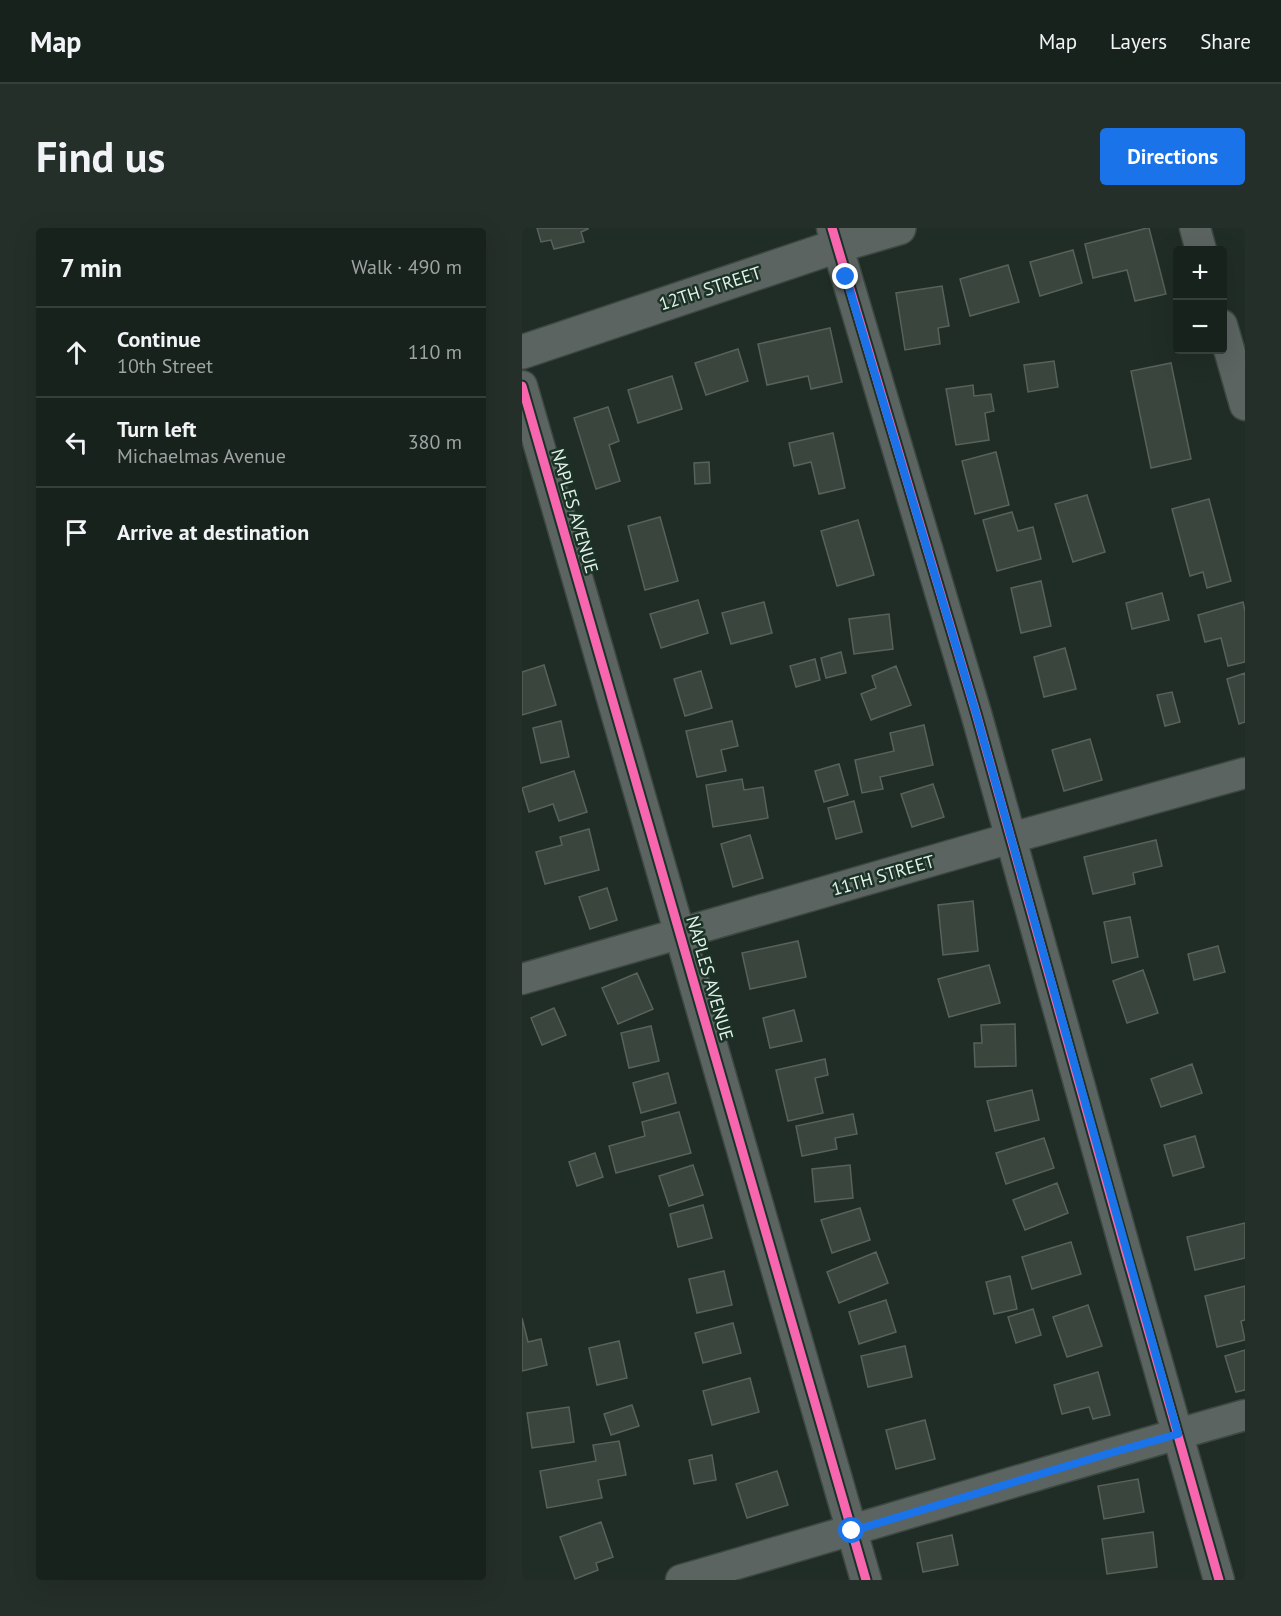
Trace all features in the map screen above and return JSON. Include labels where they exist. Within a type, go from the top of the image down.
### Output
[{"type":"main road","name":"12TH STREET","points":[[522,352],[834,237],[899,228]]},
{"type":"street","points":[[1195,228],[1200,246]]},
{"type":"street","points":[[834,237],[976,713],[1219,1580]]},
{"type":"street","points":[[1227,342],[1245,405]]},
{"type":"street","name":"NAPLES AVENUE","points":[[522,386],[866,1580]]},
{"type":"street","name":"11TH STREET","points":[[522,979],[1245,773]]},
{"type":"street","points":[[681,1580],[1098,1456],[1245,1415]]},
{"type":"building","points":[[537,228],[588,229],[581,232],[584,242],[554,249],[551,240],[541,242]]},
{"type":"building","points":[[1149,228],[1166,294],[1135,301],[1127,270],[1093,278],[1085,244]]},
{"type":"building","points":[[1073,250],[1082,283],[1040,296],[1030,262]]},
{"type":"building","points":[[1008,265],[1019,302],[970,316],[960,279]]},
{"type":"building","points":[[942,286],[949,326],[938,328],[940,344],[905,350],[896,293]]},
{"type":"building","points":[[830,328],[842,382],[811,389],[808,376],[767,385],[758,344]]},
{"type":"building","points":[[738,349],[748,381],[706,395],[695,363]]},
{"type":"building","points":[[1054,361],[1058,387],[1028,392],[1024,365]]},
{"type":"building","points":[[1171,363],[1191,459],[1151,468],[1131,371]]},
{"type":"building","points":[[672,376],[682,409],[638,423],[628,390]]},
{"type":"building","points":[[973,385],[974,396],[991,394],[994,411],[985,413],[989,440],[956,445],[946,389]]},
{"type":"building","points":[[608,407],[619,441],[609,445],[620,481],[596,489],[574,418]]},
{"type":"building","points":[[833,433],[845,488],[819,494],[811,462],[794,466],[789,443]]},
{"type":"building","points":[[996,452],[1009,505],[975,514],[962,461]]},
{"type":"building","points":[[709,462],[710,483],[695,484],[694,463]]},
{"type":"building","points":[[1087,495],[1105,552],[1073,562],[1055,504]]},
{"type":"building","points":[[1209,499],[1231,581],[1207,588],[1203,572],[1190,576],[1172,509]]},
{"type":"building","points":[[1012,512],[1018,531],[1033,527],[1041,559],[997,571],[983,520]]},
{"type":"building","points":[[660,517],[678,581],[645,590],[628,526]]},
{"type":"building","points":[[858,520],[874,575],[837,586],[821,531]]},
{"type":"building","points":[[1041,581],[1051,626],[1021,633],[1011,588]]},
{"type":"building","points":[[1162,593],[1169,620],[1132,629],[1126,603]]},
{"type":"building","points":[[698,600],[708,633],[661,648],[650,614]]},
{"type":"building","points":[[764,602],[772,633],[731,644],[722,613]]},
{"type":"building","points":[[1243,602],[1245,662],[1228,666],[1221,638],[1205,642],[1198,615]]},
{"type":"building","points":[[889,614],[893,649],[854,654],[849,619]]},
{"type":"building","points":[[1065,648],[1076,689],[1044,697],[1034,657]]},
{"type":"building","points":[[841,652],[846,673],[826,678],[821,658]]},
{"type":"building","points":[[815,659],[820,680],[796,687],[790,666]]},
{"type":"building","points":[[544,665],[556,705],[522,715],[522,672]]},
{"type":"building","points":[[896,666],[911,705],[871,720],[861,694],[876,688],[872,676]]},
{"type":"building","points":[[701,671],[712,708],[685,716],[674,679]]},
{"type":"building","points":[[1245,673],[1245,722],[1239,724],[1227,679]]},
{"type":"building","points":[[1172,692],[1180,722],[1165,726],[1157,695]]},
{"type":"building","points":[[561,721],[569,757],[541,763],[533,728]]},
{"type":"building","points":[[732,721],[738,746],[721,750],[726,771],[697,777],[686,731]]},
{"type":"building","points":[[924,725],[933,765],[880,777],[883,789],[862,793],[855,760],[894,751],[890,733]]},
{"type":"building","points":[[1090,739],[1102,780],[1064,791],[1052,750]]},
{"type":"building","points":[[839,764],[848,795],[824,802],[815,771]]},
{"type":"building","points":[[574,771],[587,812],[559,821],[553,804],[529,812],[522,788]]},
{"type":"building","points":[[742,779],[744,790],[763,787],[768,818],[713,827],[706,785]]},
{"type":"building","points":[[933,784],[944,817],[912,827],[901,794]]},
{"type":"building","points":[[854,801],[862,832],[836,839],[828,808]]},
{"type":"building","points":[[589,829],[599,870],[545,884],[536,852],[562,845],[560,837]]},
{"type":"building","points":[[750,835],[763,878],[733,887],[721,844]]},
{"type":"building","points":[[1156,840],[1162,866],[1133,873],[1135,884],[1093,894],[1084,857]]},
{"type":"building","points":[[607,888],[617,920],[590,929],[579,897]]},
{"type":"building","points":[[973,901],[978,951],[943,955],[938,905]]},
{"type":"building","points":[[1130,917],[1138,957],[1112,963],[1104,922]]},
{"type":"building","points":[[798,941],[806,977],[750,989],[742,953]]},
{"type":"building","points":[[1218,946],[1225,972],[1194,980],[1188,954]]},
{"type":"building","points":[[989,965],[1000,1003],[949,1017],[938,979]]},
{"type":"building","points":[[1143,970],[1158,1013],[1127,1023],[1113,981]]},
{"type":"building","points":[[637,973],[653,1009],[618,1024],[602,988]]},
{"type":"building","points":[[554,1008],[566,1035],[542,1045],[531,1018]]},
{"type":"building","points":[[794,1010],[802,1041],[770,1048],[763,1018]]},
{"type":"building","points":[[1015,1024],[1016,1066],[975,1067],[974,1043],[982,1043],[981,1025]]},
{"type":"building","points":[[651,1026],[659,1061],[629,1068],[621,1033]]},
{"type":"building","points":[[825,1059],[828,1075],[815,1078],[823,1113],[788,1121],[776,1070]]},
{"type":"building","points":[[1192,1064],[1202,1093],[1161,1107],[1151,1079]]},
{"type":"building","points":[[668,1073],[676,1103],[641,1113],[633,1083]]},
{"type":"building","points":[[1032,1090],[1039,1120],[995,1131],[987,1101]]},
{"type":"building","points":[[679,1112],[691,1153],[616,1173],[609,1146],[645,1136],[642,1122]]},
{"type":"building","points":[[853,1114],[857,1134],[835,1138],[837,1149],[802,1156],[796,1126]]},
{"type":"building","points":[[1195,1136],[1204,1167],[1173,1176],[1164,1145]]},
{"type":"building","points":[[1044,1138],[1054,1168],[1006,1184],[996,1153]]},
{"type":"building","points":[[595,1153],[603,1177],[577,1186],[569,1162]]},
{"type":"building","points":[[693,1165],[703,1195],[669,1206],[659,1176]]},
{"type":"building","points":[[850,1165],[853,1198],[815,1202],[812,1169]]},
{"type":"building","points":[[1057,1183],[1068,1213],[1025,1230],[1013,1200]]},
{"type":"building","points":[[703,1205],[712,1238],[678,1247],[670,1214]]},
{"type":"building","points":[[860,1208],[870,1240],[832,1253],[821,1220]]},
{"type":"building","points":[[1245,1223],[1245,1258],[1195,1270],[1187,1237]]},
{"type":"building","points":[[1071,1242],[1081,1274],[1032,1289],[1022,1257]]},
{"type":"building","points":[[876,1252],[888,1283],[839,1303],[827,1272]]},
{"type":"building","points":[[724,1271],[732,1305],[697,1313],[689,1279]]},
{"type":"building","points":[[1010,1276],[1017,1309],[994,1314],[986,1282]]},
{"type":"building","points":[[1245,1286],[1245,1320],[1241,1321],[1245,1340],[1217,1347],[1205,1296]]},
{"type":"building","points":[[886,1300],[896,1332],[859,1344],[849,1312]]},
{"type":"building","points":[[1088,1305],[1102,1346],[1067,1357],[1053,1317]]},
{"type":"building","points":[[1033,1309],[1041,1335],[1016,1343],[1008,1317]]},
{"type":"building","points":[[522,1318],[528,1342],[541,1339],[547,1365],[522,1371]]},
{"type":"building","points":[[733,1323],[741,1353],[703,1363],[695,1333]]},
{"type":"building","points":[[619,1341],[627,1378],[597,1385],[589,1348]]},
{"type":"building","points":[[905,1346],[912,1377],[868,1387],[861,1356]]},
{"type":"building","points":[[1245,1350],[1245,1390],[1236,1392],[1225,1356]]},
{"type":"building","points":[[1098,1372],[1110,1415],[1093,1419],[1089,1407],[1062,1414],[1054,1385]]},
{"type":"building","points":[[750,1378],[759,1412],[712,1425],[703,1391]]},
{"type":"building","points":[[632,1405],[639,1426],[611,1435],[604,1414]]},
{"type":"building","points":[[569,1407],[574,1442],[532,1448],[527,1413]]},
{"type":"building","points":[[925,1420],[935,1459],[896,1469],[886,1430]]},
{"type":"building","points":[[619,1441],[626,1475],[598,1480],[602,1498],[547,1508],[540,1471],[596,1461],[593,1445]]},
{"type":"building","points":[[712,1455],[716,1480],[694,1484],[689,1460]]},
{"type":"building","points":[[777,1471],[788,1505],[747,1518],[736,1484]]},
{"type":"building","points":[[1138,1479],[1144,1512],[1104,1519],[1098,1486]]},
{"type":"building","points":[[601,1522],[613,1557],[596,1563],[598,1570],[575,1579],[560,1537]]},
{"type":"building","points":[[1153,1532],[1157,1567],[1107,1574],[1102,1539]]},
{"type":"building","points":[[952,1535],[958,1565],[923,1572],[917,1543]]},
{"type":"cycle path","points":[[832,228],[976,713],[1219,1580]]},
{"type":"cycle path","points":[[522,386],[866,1580]]},
{"type":"route","points":[[846,277],[976,713],[1178,1434],[852,1531]]}]
